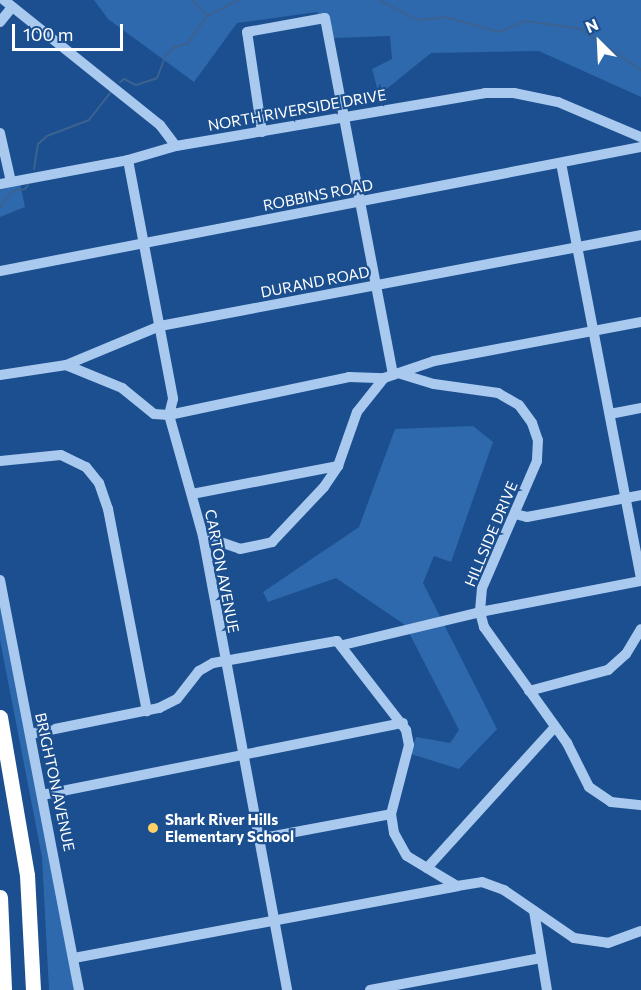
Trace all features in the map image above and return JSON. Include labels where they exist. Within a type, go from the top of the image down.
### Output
[{"type":"highway","points":[[0,717],[27,875],[33,990]]},
{"type":"highway","points":[[0,897],[4,990]]},
{"type":"street","points":[[0,22],[8,3],[160,125],[176,146]]},
{"type":"street","points":[[262,132],[246,35],[251,29],[319,16],[327,21],[393,375]]},
{"type":"street","name":"NORTH RIVERSIDE DRIVE","points":[[5,183],[128,160],[176,146],[461,94],[514,93],[573,107],[641,137]]},
{"type":"street","points":[[0,133],[5,183]]},
{"type":"street","name":"ROBBINS ROAD","points":[[0,271],[641,147]]},
{"type":"street","name":"CARTON AVENUE","points":[[128,160],[173,399],[169,415],[203,536],[224,662],[287,990]]},
{"type":"street","points":[[30,734],[147,711],[177,699],[199,671],[224,662],[331,641],[343,645],[480,612],[641,579],[561,163]]},
{"type":"street","name":"DURAND ROAD","points":[[0,375],[66,365],[160,326],[641,235]]},
{"type":"street","points":[[66,365],[122,388],[154,414],[169,415],[349,377],[393,375],[434,361],[641,322]]},
{"type":"street","points":[[203,536],[232,548],[265,546],[294,520],[338,466],[357,412],[393,375]]},
{"type":"street","name":"HILLSIDE DRIVE","points":[[393,375],[434,384],[498,393],[524,411],[537,436],[538,450],[515,514],[482,588],[480,612]]},
{"type":"street","points":[[610,414],[641,408]]},
{"type":"street","points":[[0,461],[61,455],[86,467],[99,483],[108,509],[147,711]]},
{"type":"street","points":[[192,494],[338,466]]},
{"type":"street","points":[[515,514],[527,517],[641,495]]},
{"type":"street","name":"BRIGHTON AVENUE","points":[[0,580],[79,990]]},
{"type":"street","points":[[480,612],[492,642],[555,727],[591,790],[616,804],[641,805]]},
{"type":"street","points":[[529,691],[608,670],[626,654],[641,629]]},
{"type":"street","points":[[343,645],[403,723],[409,745],[391,813],[394,832],[402,849],[427,868],[457,886]]},
{"type":"street","points":[[42,795],[403,723]]},
{"type":"street","points":[[427,868],[555,727]]},
{"type":"street","points":[[258,838],[391,813]]},
{"type":"street","points":[[74,958],[486,882],[534,911],[556,930],[581,941],[616,942],[641,932]]},
{"type":"street","points":[[534,911],[547,990]]},
{"type":"street","points":[[370,990],[541,958]]},
{"type":"shaded area","points":[[94,0],[641,0],[641,97],[539,51],[431,53],[379,95],[372,69],[392,59],[390,36],[334,38],[317,12],[237,23],[194,82],[108,19]]},
{"type":"shaded area","points":[[20,183],[25,207],[0,217],[0,187]]},
{"type":"shaded area","points":[[473,426],[493,442],[451,562],[434,556],[423,583],[497,729],[459,769],[411,754],[416,737],[450,743],[459,730],[405,625],[336,578],[268,602],[263,592],[359,527],[395,429]]},
{"type":"shaded area","points":[[0,587],[74,990],[49,990],[42,857],[0,640]]},
{"type":"waterway","points":[[192,0],[207,16]]},
{"type":"waterway","points":[[120,82],[124,79],[136,85],[157,78],[166,55],[174,47],[187,44],[207,16],[238,0]]},
{"type":"waterway","points":[[379,0],[418,20],[445,17],[499,32],[525,21],[581,29],[641,70]]},
{"type":"waterway","points":[[34,169],[38,144],[47,136],[89,120],[111,92]]},
{"type":"waterway","points":[[0,207],[13,191],[25,189],[28,185]]},
{"type":"place","name":"Shark River Hills Elementary School","points":[[153,828]]}]
